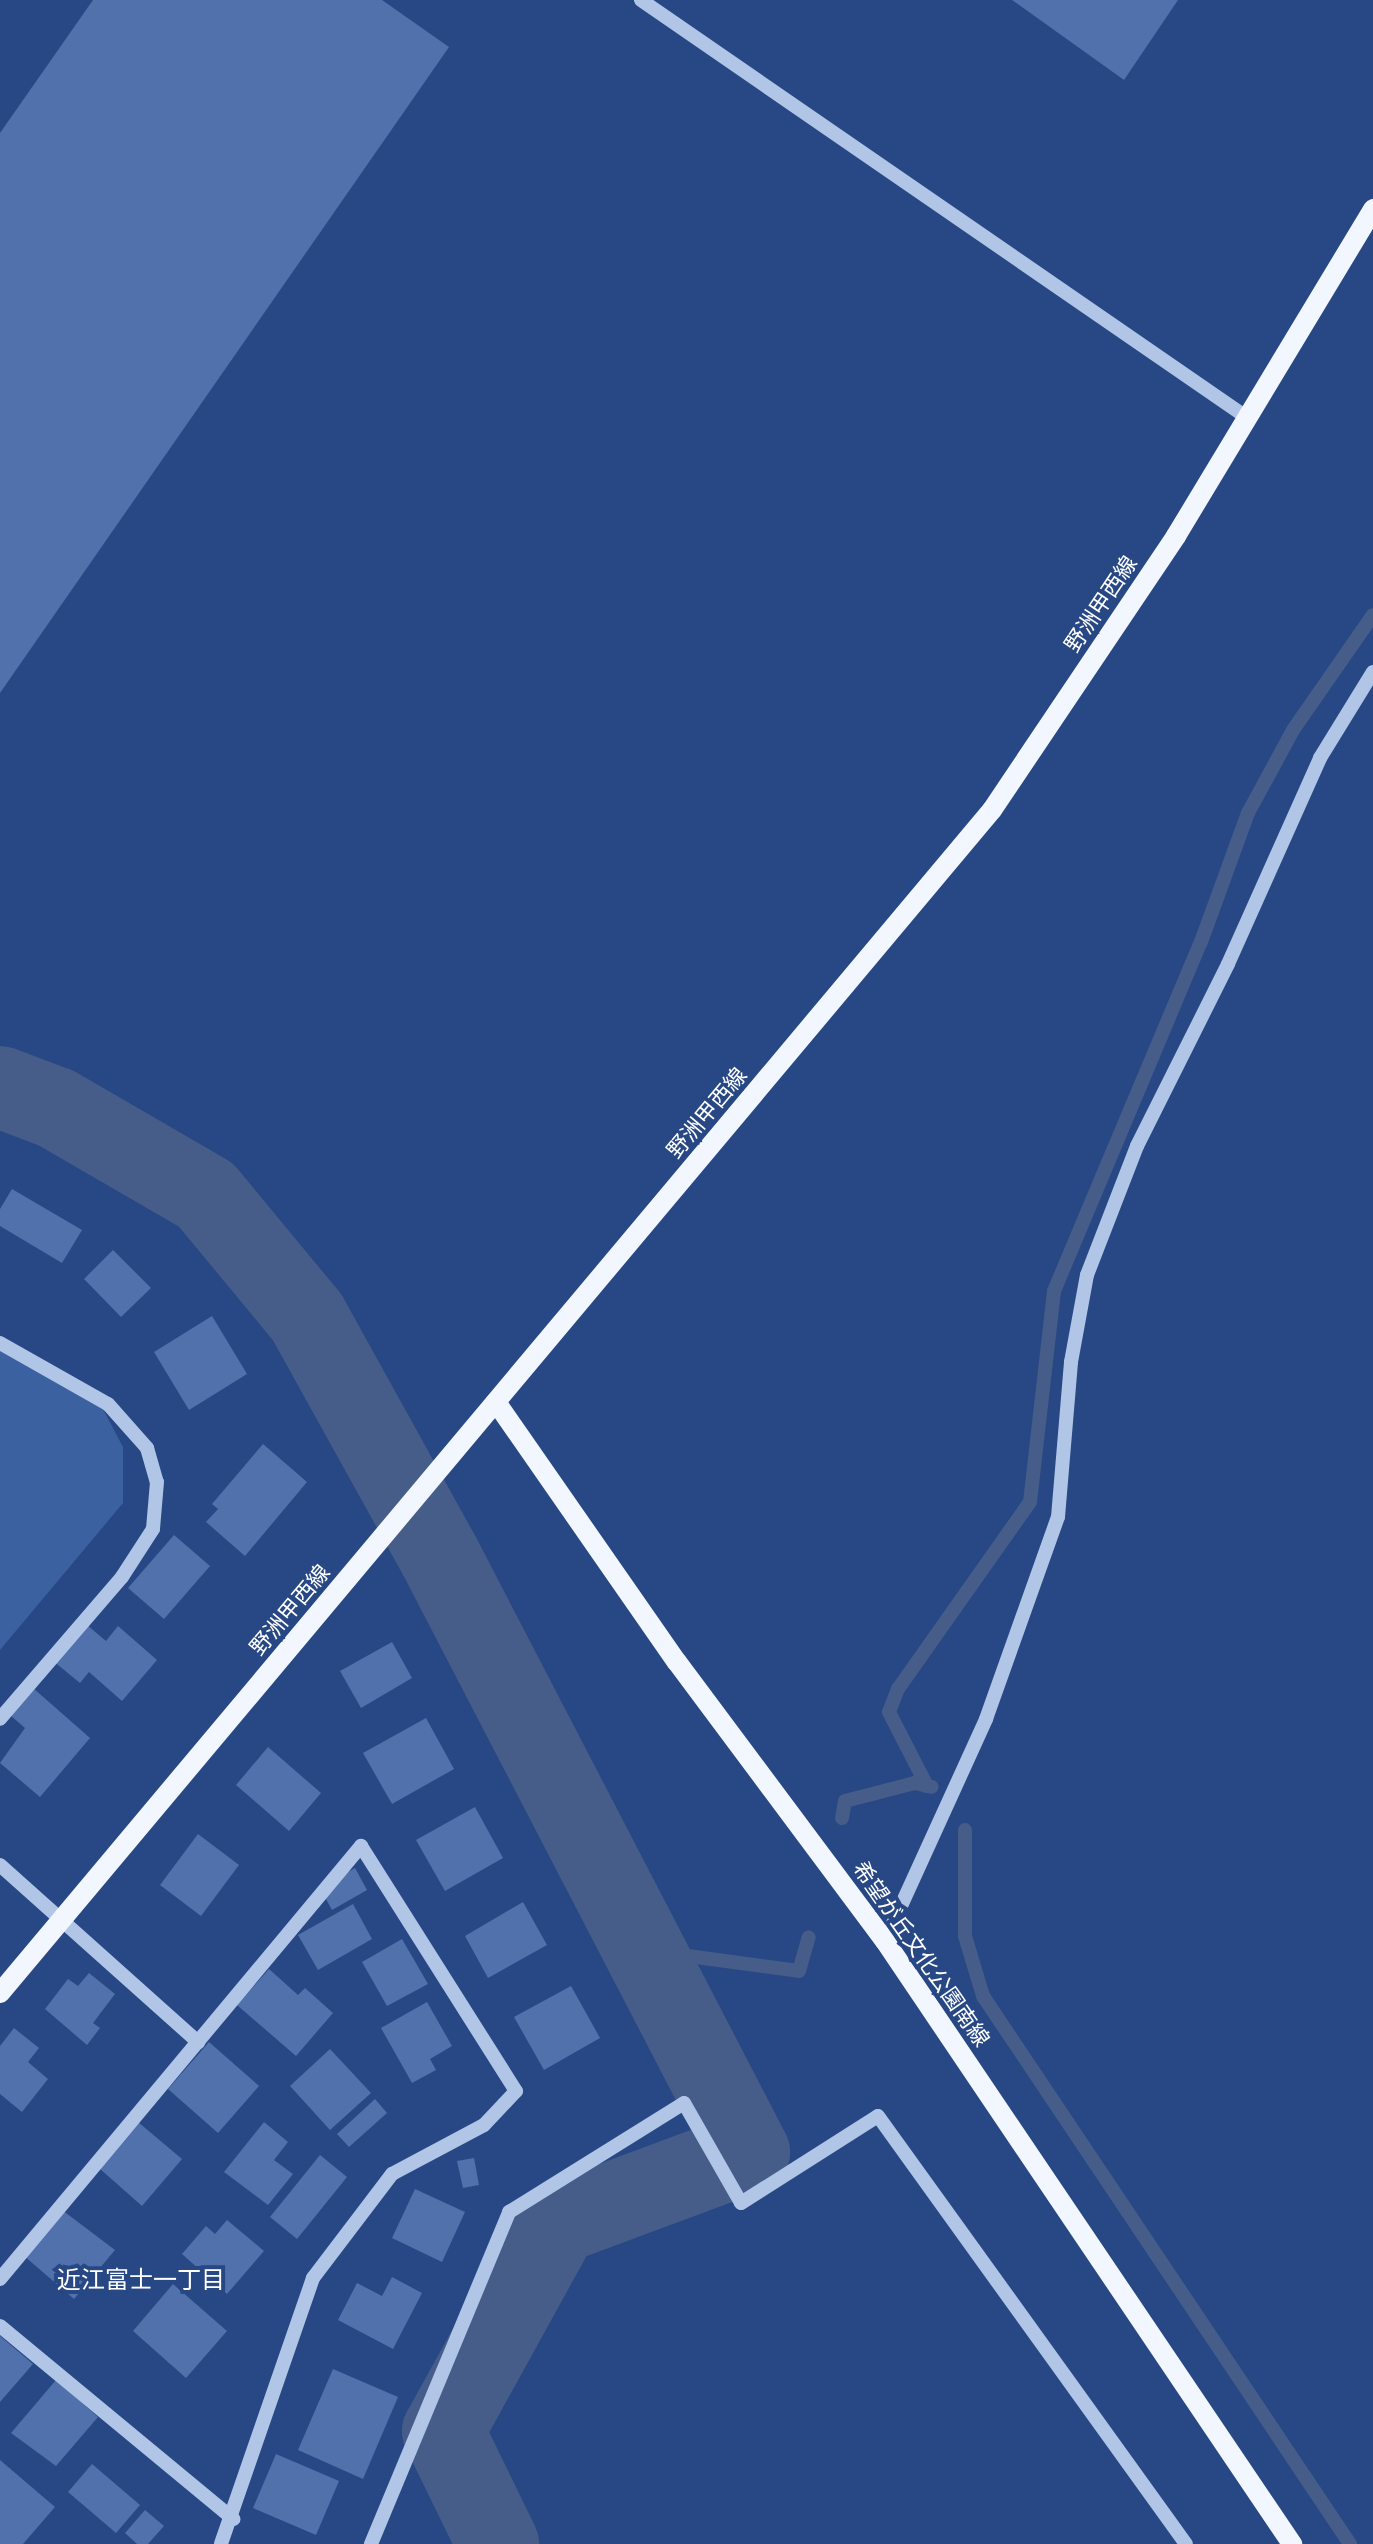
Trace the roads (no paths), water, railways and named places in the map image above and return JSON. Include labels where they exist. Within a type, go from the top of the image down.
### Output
[{"type":"main road","name":"野洲甲西線","points":[[0,1993],[992,810],[1249,419],[1373,209]]},
{"type":"main road","name":"希望が丘文化公園南線","points":[[496,1402],[677,1662],[885,1941],[1292,2544]]},
{"type":"street","points":[[641,0],[1249,419]]},
{"type":"street","points":[[885,1941],[986,1719],[1058,1517],[1071,1362],[1087,1275],[1132,1160],[1320,758],[1373,672]]},
{"type":"street","points":[[0,1343],[108,1404],[147,1448],[157,1482],[153,1529],[122,1577],[0,1719]]},
{"type":"street","points":[[0,2279],[361,1846],[516,2091],[484,2125],[392,2174],[313,2278],[233,2519],[221,2544]]},
{"type":"street","points":[[0,1865],[63,1918],[198,2042]]},
{"type":"street","points":[[371,2544],[509,2212],[684,2103],[741,2203],[878,2116],[1186,2544]]},
{"type":"street","points":[[0,2326],[233,2519]]},
{"type":"waterway","points":[[927,1786],[889,1712],[898,1689],[1030,1502],[1054,1291],[1201,942],[1248,813],[1293,730],[1373,615]]},
{"type":"waterway","points":[[0,1087],[56,1108],[206,1195],[307,1317],[439,1555],[749,2152],[558,2223],[443,2431],[498,2544]]},
{"type":"waterway","points":[[842,1818],[845,1801],[915,1783],[932,1787]]},
{"type":"waterway","points":[[965,1830],[965,1936],[983,1996],[1350,2544]]},
{"type":"waterway","points":[[644,1950],[799,1971],[809,1937]]},
{"type":"district","name":"近江富士一丁目","points":[[141,2281]]}]
